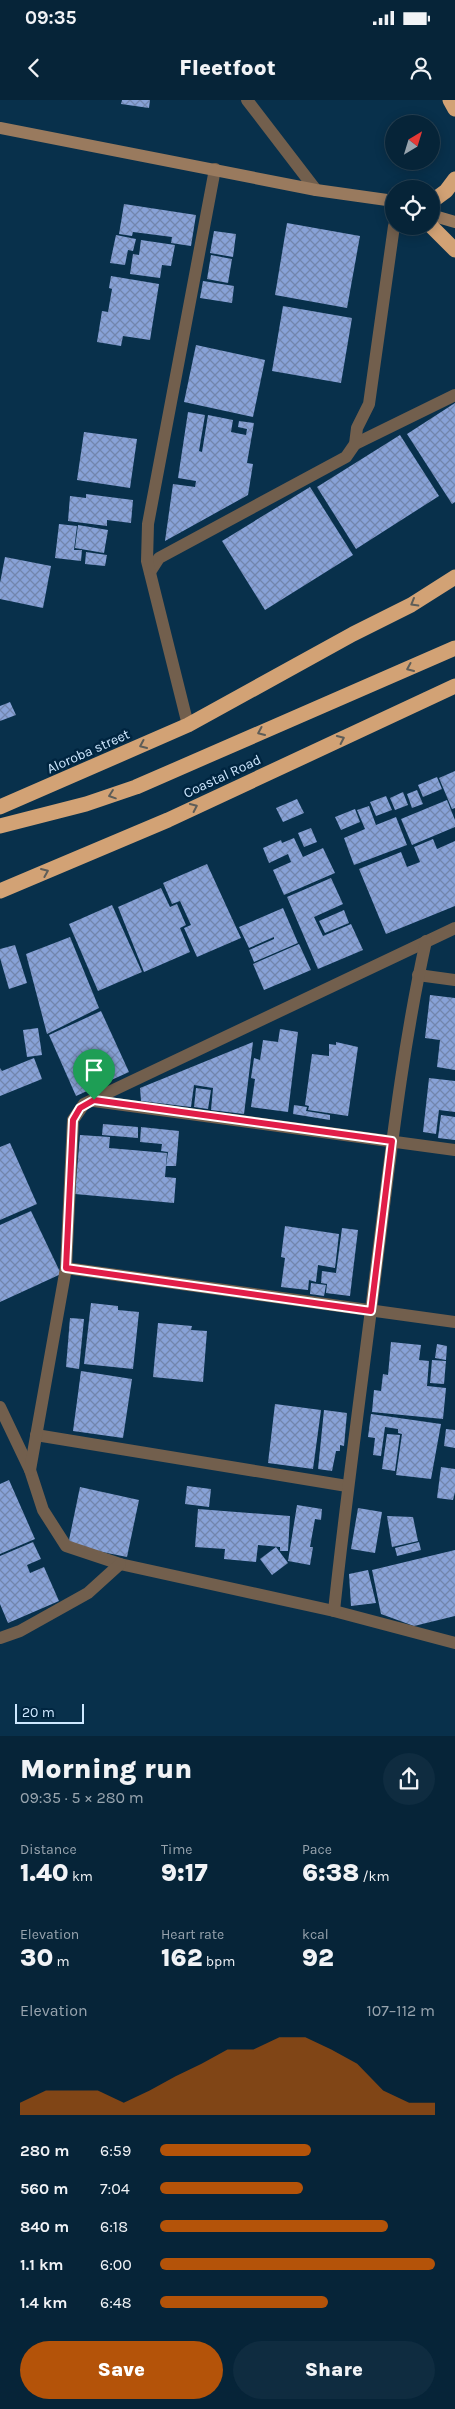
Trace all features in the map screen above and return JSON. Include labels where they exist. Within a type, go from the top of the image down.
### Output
[{"type":"highway","points":[[450,100],[455,109]]},
{"type":"highway","points":[[440,195],[455,180]]},
{"type":"highway","points":[[440,235],[455,250]]},
{"type":"highway","points":[[188,725],[354,634],[412,605],[455,577]]},
{"type":"highway","points":[[0,826],[86,804],[136,787],[455,648]]},
{"type":"highway","name":"Coastal Road","points":[[0,891],[168,820],[455,686]]},
{"type":"highway","name":"Aloroba street","points":[[0,808],[188,725]]},
{"type":"street","points":[[247,100],[316,190]]},
{"type":"street","points":[[0,128],[316,190],[385,200]]},
{"type":"street","points":[[188,725],[147,561],[148,524],[214,169]]},
{"type":"street","points":[[440,218],[455,222]]},
{"type":"street","points":[[150,572],[159,558],[346,457],[355,444],[357,428],[368,404],[393,235]]},
{"type":"street","points":[[355,444],[455,395]]},
{"type":"street","points":[[30,1470],[66,1268],[73,1120],[80,1108],[455,928]]},
{"type":"street","points":[[334,1610],[347,1486],[392,1141],[418,976],[426,941]]},
{"type":"street","points":[[418,976],[455,980]]},
{"type":"street","points":[[94,1100],[455,1150]]},
{"type":"street","points":[[66,1268],[455,1322]]},
{"type":"street","points":[[0,1407],[30,1470],[43,1510],[66,1546],[120,1564],[334,1610],[455,1644]]},
{"type":"street","points":[[36,1435],[347,1486]]},
{"type":"street","points":[[0,1638],[20,1631],[88,1593],[120,1564]]},
{"type":"building","points":[[122,100],[150,100],[149,108],[121,104]]},
{"type":"building","points":[[124,204],[196,215],[191,246],[171,243],[172,237],[133,232],[132,236],[119,234]]},
{"type":"building","points":[[287,223],[360,236],[347,308],[275,295]]},
{"type":"building","points":[[214,231],[236,234],[233,257],[210,253]]},
{"type":"building","points":[[116,235],[136,239],[133,251],[128,250],[125,265],[110,263]]},
{"type":"building","points":[[141,240],[175,245],[171,266],[162,265],[160,278],[130,274],[133,254],[139,255]]},
{"type":"building","points":[[211,255],[232,259],[228,283],[207,279]]},
{"type":"building","points":[[111,276],[159,284],[150,340],[123,336],[121,346],[97,342],[102,311],[108,312],[112,289],[109,288]]},
{"type":"building","points":[[203,281],[234,286],[232,303],[200,298]]},
{"type":"building","points":[[283,306],[352,318],[341,383],[272,371]]},
{"type":"building","points":[[196,345],[265,360],[253,417],[184,402]]},
{"type":"building","points":[[455,403],[455,502],[452,504],[407,434]]},
{"type":"building","points":[[188,412],[205,415],[199,451],[202,452],[208,415],[233,420],[231,432],[246,435],[247,429],[238,427],[239,421],[254,423],[247,463],[253,464],[248,495],[165,541],[173,484],[195,487],[196,481],[178,478]]},
{"type":"building","points":[[84,432],[137,439],[130,488],[77,480]]},
{"type":"building","points":[[400,435],[439,496],[356,549],[317,487]]},
{"type":"building","points":[[310,487],[353,555],[265,610],[222,541]]},
{"type":"building","points":[[86,494],[133,500],[131,523],[107,520],[107,526],[68,521],[70,496],[86,498]]},
{"type":"building","points":[[59,524],[77,526],[74,550],[82,550],[81,561],[55,558]]},
{"type":"building","points":[[78,525],[108,530],[104,553],[75,548]]},
{"type":"building","points":[[86,552],[107,555],[105,566],[85,564]]},
{"type":"building","points":[[5,557],[51,566],[43,608],[0,599],[0,583]]},
{"type":"building","points":[[10,702],[16,715],[0,721],[0,706]]},
{"type":"building","points":[[455,771],[455,808],[452,809],[439,778]]},
{"type":"building","points":[[437,777],[442,789],[423,797],[418,785]]},
{"type":"building","points":[[417,790],[423,804],[412,808],[407,794]]},
{"type":"building","points":[[403,792],[408,805],[395,810],[390,798]]},
{"type":"building","points":[[386,796],[392,810],[376,816],[370,802]]},
{"type":"building","points":[[297,799],[304,813],[283,822],[276,808]]},
{"type":"building","points":[[447,800],[455,820],[455,827],[412,845],[401,819]]},
{"type":"building","points":[[369,806],[376,825],[396,817],[407,845],[354,865],[344,838],[365,829],[357,810]]},
{"type":"building","points":[[355,809],[360,822],[341,830],[335,817]]},
{"type":"building","points":[[311,828],[317,842],[304,847],[298,833]]},
{"type":"building","points":[[294,838],[303,857],[323,848],[335,873],[284,895],[273,870],[291,862],[288,854],[269,863],[263,848],[281,840],[282,843]]},
{"type":"building","points":[[433,839],[437,849],[455,841],[455,906],[386,934],[359,869],[401,852],[407,867],[420,862],[414,847]]},
{"type":"building","points":[[207,864],[241,938],[197,957],[184,928],[191,925],[180,901],[172,904],[163,883]]},
{"type":"building","points":[[331,878],[343,904],[314,917],[323,936],[351,924],[363,950],[318,969],[287,897]]},
{"type":"building","points":[[161,888],[170,907],[177,904],[186,925],[180,928],[190,952],[144,972],[118,907]]},
{"type":"building","points":[[112,905],[142,972],[98,991],[69,924]]},
{"type":"building","points":[[283,908],[298,943],[254,962],[249,950],[274,939],[274,937],[249,948],[239,927]]},
{"type":"building","points":[[344,910],[349,923],[325,933],[319,921]]},
{"type":"building","points":[[70,937],[99,1008],[47,1034],[26,954]]},
{"type":"building","points":[[299,944],[311,970],[264,990],[253,964]]},
{"type":"building","points":[[15,945],[27,983],[9,989],[0,958],[0,949]]},
{"type":"building","points":[[430,995],[455,998],[455,1070],[437,1067],[440,1040],[425,1038]]},
{"type":"building","points":[[101,1011],[129,1072],[76,1096],[49,1035]]},
{"type":"building","points":[[38,1028],[42,1055],[27,1057],[23,1030]]},
{"type":"building","points":[[280,1029],[298,1032],[288,1112],[251,1107],[255,1079],[251,1078],[254,1058],[260,1060],[263,1040],[278,1042]]},
{"type":"building","points":[[253,1042],[244,1114],[211,1110],[213,1088],[194,1085],[191,1107],[141,1101],[140,1088]]},
{"type":"building","points":[[336,1042],[358,1047],[348,1116],[308,1110],[309,1106],[305,1105],[312,1054],[329,1056],[329,1044],[336,1045]]},
{"type":"building","points":[[34,1058],[42,1079],[0,1096],[0,1068],[2,1071]]},
{"type":"building","points":[[429,1078],[455,1081],[455,1112],[439,1110],[436,1134],[423,1132]]},
{"type":"building","points":[[196,1088],[211,1090],[208,1109],[194,1107]]},
{"type":"building","points":[[294,1105],[307,1107],[306,1111],[330,1115],[330,1120],[293,1114]]},
{"type":"building","points":[[441,1115],[455,1117],[455,1140],[438,1138]]},
{"type":"building","points":[[103,1124],[138,1127],[138,1138],[102,1135]]},
{"type":"building","points":[[141,1127],[179,1131],[176,1166],[166,1166],[168,1152],[161,1151],[162,1144],[140,1142]]},
{"type":"building","points":[[80,1135],[110,1137],[109,1148],[167,1153],[165,1177],[176,1178],[174,1203],[75,1194]]},
{"type":"building","points":[[10,1143],[37,1204],[0,1220],[0,1147]]},
{"type":"building","points":[[31,1211],[61,1274],[0,1302],[0,1225]]},
{"type":"building","points":[[285,1226],[339,1234],[335,1268],[318,1265],[316,1282],[309,1280],[308,1290],[281,1287],[285,1258],[281,1257]]},
{"type":"building","points":[[342,1228],[358,1230],[350,1296],[326,1293],[327,1284],[321,1283],[322,1271],[336,1273]]},
{"type":"building","points":[[311,1283],[326,1285],[324,1296],[310,1294]]},
{"type":"building","points":[[91,1303],[118,1306],[118,1310],[139,1312],[133,1369],[84,1364]]},
{"type":"building","points":[[70,1318],[84,1319],[79,1369],[66,1367]]},
{"type":"building","points":[[158,1323],[192,1326],[191,1330],[207,1331],[203,1382],[153,1377]]},
{"type":"building","points":[[391,1342],[421,1345],[419,1360],[429,1361],[427,1386],[446,1388],[443,1419],[372,1412],[374,1390],[381,1391],[383,1374],[388,1375]]},
{"type":"building","points":[[437,1344],[447,1346],[446,1360],[435,1358]]},
{"type":"building","points":[[432,1360],[446,1361],[444,1384],[430,1383]]},
{"type":"building","points":[[81,1371],[132,1379],[123,1438],[73,1431]]},
{"type":"building","points":[[275,1404],[321,1410],[313,1469],[268,1463]]},
{"type":"building","points":[[324,1410],[347,1413],[344,1446],[340,1445],[340,1451],[336,1451],[332,1471],[318,1469]]},
{"type":"building","points":[[371,1414],[441,1424],[431,1479],[396,1475],[402,1434],[398,1433],[398,1429],[385,1427],[381,1456],[373,1455],[375,1438],[368,1437]]},
{"type":"building","points":[[446,1429],[455,1430],[455,1448],[444,1446]]},
{"type":"building","points":[[387,1434],[400,1435],[395,1471],[382,1469]]},
{"type":"building","points":[[441,1467],[455,1469],[453,1500],[437,1498]]},
{"type":"building","points":[[9,1480],[35,1539],[0,1554],[0,1484]]},
{"type":"building","points":[[187,1486],[211,1489],[209,1507],[185,1504]]},
{"type":"building","points":[[80,1487],[139,1500],[127,1557],[68,1545]]},
{"type":"building","points":[[297,1505],[322,1509],[321,1520],[315,1519],[310,1547],[313,1547],[310,1565],[288,1561]]},
{"type":"building","points":[[358,1508],[382,1512],[375,1553],[351,1549]]},
{"type":"building","points":[[198,1509],[290,1516],[288,1551],[280,1551],[280,1547],[258,1545],[256,1562],[224,1559],[225,1549],[195,1547]]},
{"type":"building","points":[[387,1516],[413,1517],[418,1541],[392,1547]]},
{"type":"building","points":[[33,1542],[41,1559],[27,1565],[30,1573],[44,1567],[59,1601],[8,1623],[0,1604],[0,1556]]},
{"type":"building","points":[[419,1542],[421,1550],[397,1556],[395,1548]]},
{"type":"building","points":[[276,1547],[288,1563],[272,1575],[260,1559]]},
{"type":"building","points":[[455,1550],[455,1616],[414,1626],[381,1614],[372,1570]]},
{"type":"building","points":[[368,1570],[376,1603],[351,1606],[349,1574]]},
{"type":"route","points":[[94,1100],[392,1141],[371,1311],[66,1268],[73,1120],[84,1104],[94,1100]]}]
